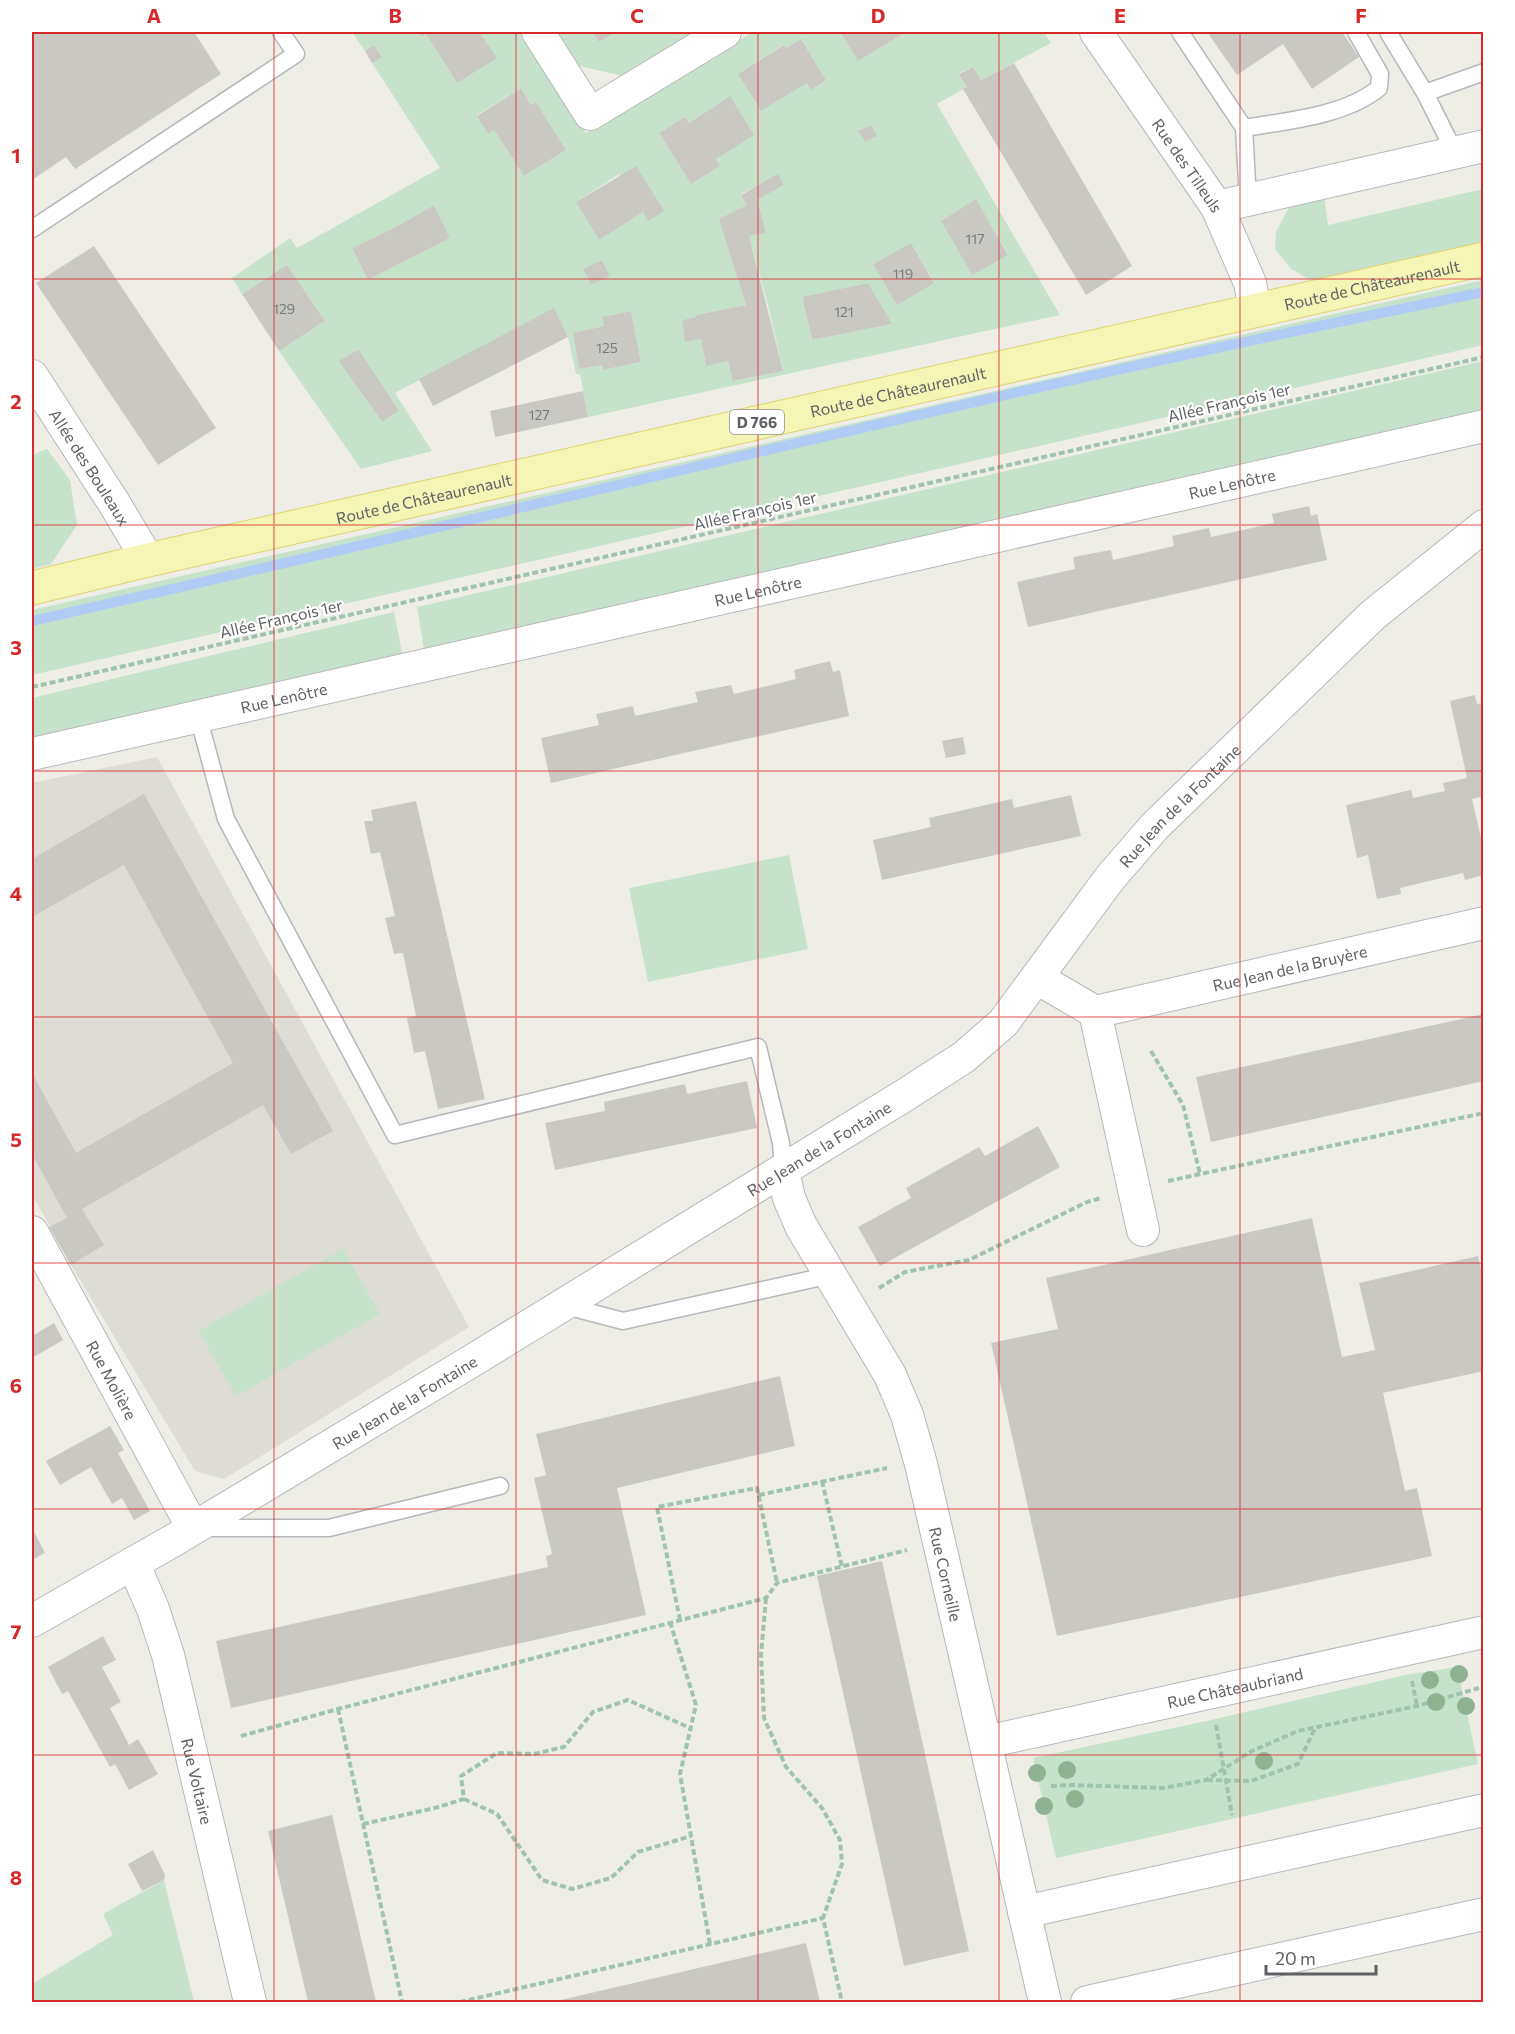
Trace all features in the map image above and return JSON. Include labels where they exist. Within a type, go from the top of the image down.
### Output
[{"type":"main road","name":"Route de Châteaurenault","points":[[32,588],[1484,260]]},
{"type":"street","points":[[538,32],[590,114],[724,32]]},
{"type":"street","name":"Rue des Tilleuls","points":[[1096,32],[1217,207],[1250,283],[1256,310]]},
{"type":"street","points":[[1217,207],[1469,149]]},
{"type":"street","name":"Allée des Bouleaux","points":[[32,376],[148,560]]},
{"type":"street","name":"Rue Lenôtre","points":[[32,754],[1484,426]]},
{"type":"street","name":"Rue Jean de la Fontaine","points":[[32,1621],[194,1528],[470,1362],[964,1057],[1003,1023],[1110,878],[1155,826],[1373,615],[1484,526]]},
{"type":"street","name":"Rue Jean de la Bruyère","points":[[1095,1012],[1484,923]]},
{"type":"street","points":[[1037,978],[1095,1012],[1143,1230]]},
{"type":"street","name":"Rue Corneille","points":[[783,1170],[789,1198],[801,1226],[890,1375],[907,1415],[921,1464],[1045,2002]]},
{"type":"street","name":"Rue Molière","points":[[32,1232],[194,1528]]},
{"type":"street","name":"Rue Voltaire","points":[[133,1563],[153,1609],[168,1655],[250,2002]]},
{"type":"street","name":"Rue Châteaubriand","points":[[986,1742],[1484,1632]]},
{"type":"street","points":[[1024,1912],[1484,1810]]},
{"type":"street","points":[[1088,2002],[1484,1914]]},
{"type":"lane","points":[[32,229],[296,54],[281,32]]},
{"type":"lane","points":[[1180,32],[1244,128],[1248,200]]},
{"type":"lane","points":[[1244,128],[1297,120],[1325,112],[1360,100],[1379,88],[1380,74],[1356,32]]},
{"type":"lane","points":[[1388,32],[1425,93],[1469,149]]},
{"type":"lane","points":[[1425,93],[1484,72]]},
{"type":"lane","points":[[198,716],[226,819],[394,1135],[758,1047],[781,1143],[783,1170]]},
{"type":"lane","points":[[561,1305],[623,1321],[831,1275]]},
{"type":"lane","points":[[194,1528],[329,1528],[500,1486]]},
{"type":"path","name":"Allée François 1er","points":[[32,687],[1484,357]]},
{"type":"path","points":[[1151,1051],[1183,1105],[1200,1174]]},
{"type":"path","points":[[1160,1182],[1484,1113]]},
{"type":"path","points":[[877,1289],[905,1272],[969,1260],[1087,1202],[1106,1197]]},
{"type":"path","points":[[759,1495],[892,1467]]},
{"type":"path","points":[[822,1481],[842,1567]]},
{"type":"path","points":[[680,1620],[657,1507],[757,1488],[777,1583]]},
{"type":"path","points":[[842,2002],[823,1918],[842,1864],[840,1840],[822,1808],[786,1767],[764,1718],[761,1655],[766,1598],[777,1583],[918,1548]]},
{"type":"path","points":[[241,1736],[766,1598]]},
{"type":"path","points":[[670,1623],[696,1705],[680,1774],[710,1944]]},
{"type":"path","points":[[1411,1675],[1417,1706]]},
{"type":"path","points":[[1206,1780],[1252,1751],[1298,1731],[1417,1706],[1479,1688]]},
{"type":"path","points":[[465,1799],[461,1776],[497,1753],[534,1754],[564,1747],[593,1712],[628,1700],[690,1728]]},
{"type":"path","points":[[338,1709],[402,2002]]},
{"type":"path","points":[[1214,1718],[1232,1815]]},
{"type":"path","points":[[1051,1786],[1163,1788],[1206,1780],[1251,1780],[1298,1764],[1315,1728]]},
{"type":"path","points":[[363,1824],[465,1799],[497,1814],[542,1880],[572,1889],[611,1878],[638,1852],[691,1836]]},
{"type":"path","points":[[460,2002],[823,1918]]},
{"type":"shaded area","points":[[157,757],[469,1327],[224,1479],[195,1471],[71,1265],[32,1194],[32,783]]},
{"type":"green space","points":[[352,32],[418,32],[421,37],[426,34],[457,83],[496,58],[479,32],[521,32],[586,133],[753,32],[840,32],[858,61],[906,32],[1044,32],[1051,43],[981,80],[973,67],[959,73],[967,87],[937,104],[1060,315],[588,417],[580,374],[576,374],[568,337],[554,309],[395,393],[432,451],[361,469],[279,351],[325,321],[287,265],[242,294],[232,278],[290,238],[297,248],[440,168],[372,63],[382,56],[374,45],[365,51]],"holes":[[[801,39],[826,80],[811,90],[807,83],[761,111],[738,74],[783,45],[786,48]],[[521,88],[531,105],[536,102],[566,150],[524,176],[494,130],[488,133],[477,115]],[[730,96],[716,159],[720,166],[691,184],[659,133],[685,117],[689,123]],[[636,166],[649,221],[643,212],[599,240],[576,202],[619,174],[620,176]],[[778,175],[784,185],[757,200],[765,233],[749,236],[783,371],[733,381],[728,361],[706,366],[701,339],[685,341],[682,320],[746,305],[720,220],[747,205],[741,194]],[[976,200],[1008,254],[972,275],[941,221]],[[434,205],[450,238],[368,280],[352,248]],[[911,243],[934,282],[897,304],[873,264]],[[602,260],[609,276],[591,285],[583,269]],[[867,283],[891,324],[812,340],[802,298]],[[631,311],[641,362],[603,370],[602,365],[579,369],[573,333],[604,326],[602,317]],[[357,349],[399,409],[382,422],[340,361]]]},
{"type":"green space","points":[[556,32],[592,32],[599,42],[616,32],[695,32],[623,76],[579,66]]},
{"type":"green space","points":[[1483,189],[1483,242],[1335,278],[1309,279],[1291,269],[1275,249],[1276,232],[1290,205],[1324,195],[1328,225]]},
{"type":"green space","points":[[1483,280],[1483,345],[32,675],[32,610]]},
{"type":"green space","points":[[1483,361],[1483,419],[425,656],[417,607]]},
{"type":"green space","points":[[47,449],[70,480],[77,525],[51,564],[32,569],[32,455]]},
{"type":"green space","points":[[394,612],[404,663],[32,744],[32,698]]},
{"type":"green space","points":[[789,855],[808,949],[648,982],[629,888]]},
{"type":"green space","points":[[343,1249],[380,1314],[236,1396],[198,1331]]},
{"type":"green space","points":[[1457,1667],[1478,1764],[1056,1858],[1033,1758],[1405,1675]]},
{"type":"green space","points":[[164,1880],[194,2002],[32,2002],[32,1984],[113,1935],[103,1914]]},
{"type":"building","points":[[32,32],[194,32],[221,74],[75,169],[66,157],[32,180]]},
{"type":"building","points":[[418,32],[479,32],[497,58],[457,83],[426,34],[421,37]]},
{"type":"building","points":[[592,32],[616,32],[599,42]]},
{"type":"building","points":[[840,32],[906,32],[858,61]]},
{"type":"building","points":[[1207,32],[1342,32],[1359,57],[1312,89],[1283,44],[1237,75]]},
{"type":"building","points":[[801,39],[826,80],[811,90],[807,83],[761,111],[738,74],[784,45],[786,48]]},
{"type":"building","points":[[374,45],[382,57],[372,63],[365,51]]},
{"type":"building","points":[[1014,63],[1132,266],[1086,295],[963,89],[967,87],[959,74],[973,67],[981,80]]},
{"type":"building","points":[[521,88],[531,105],[536,102],[566,150],[524,176],[494,130],[488,134],[477,116]]},
{"type":"building","points":[[730,96],[754,135],[716,159],[720,166],[691,184],[659,133],[685,117],[689,123]]},
{"type":"building","points":[[871,125],[877,136],[865,142],[858,131]]},
{"type":"building","points":[[636,166],[664,211],[648,221],[643,212],[599,240],[576,202]]},
{"type":"building","points":[[778,174],[784,185],[757,200],[766,233],[749,236],[783,371],[733,381],[728,361],[706,366],[701,339],[685,342],[682,320],[746,305],[719,219],[747,205],[741,195]]},
{"type":"building","points":[[976,199],[1008,255],[972,275],[941,221]]},
{"type":"building","points":[[434,205],[450,238],[368,280],[352,248]]},
{"type":"building","points":[[911,243],[934,283],[897,305],[873,264]]},
{"type":"building","points":[[94,246],[216,428],[158,465],[36,283]]},
{"type":"building","points":[[602,260],[610,276],[591,285],[583,269]]},
{"type":"building","points":[[287,265],[325,321],[279,351],[242,294]]},
{"type":"building","points":[[868,283],[892,324],[812,340],[802,297]]},
{"type":"building","points":[[554,308],[568,337],[433,406],[419,379]]},
{"type":"building","points":[[631,311],[641,362],[603,370],[602,365],[579,369],[573,333],[604,326],[602,317]]},
{"type":"building","points":[[358,349],[399,410],[382,422],[339,361]]},
{"type":"building","points":[[583,391],[588,417],[495,437],[490,411]]},
{"type":"building","points":[[1309,506],[1311,516],[1317,514],[1327,560],[1028,627],[1017,582],[1075,569],[1073,557],[1111,550],[1113,560],[1174,546],[1172,536],[1209,528],[1211,537],[1274,523],[1272,514]]},
{"type":"building","points":[[830,661],[833,672],[840,670],[849,716],[551,783],[541,738],[599,725],[596,714],[633,706],[635,716],[698,702],[695,692],[731,685],[734,694],[796,679],[794,670]]},
{"type":"building","points":[[1475,695],[1477,704],[1484,703],[1484,796],[1472,799],[1484,851],[1484,875],[1465,880],[1463,873],[1400,888],[1401,894],[1377,899],[1368,855],[1357,858],[1346,805],[1411,790],[1413,798],[1445,791],[1443,783],[1467,778],[1450,701]]},
{"type":"building","points":[[963,737],[966,754],[946,758],[942,741]]},
{"type":"building","points":[[144,794],[333,1131],[291,1154],[263,1105],[82,1209],[104,1245],[71,1265],[49,1227],[67,1218],[32,1154],[32,1073],[76,1153],[233,1063],[124,865],[32,917],[32,859]]},
{"type":"building","points":[[1071,795],[1081,836],[882,880],[873,840],[931,827],[929,818],[1012,799],[1014,808]]},
{"type":"building","points":[[416,801],[485,1099],[438,1109],[425,1051],[414,1053],[407,1018],[416,1016],[403,953],[394,954],[385,918],[395,916],[380,852],[371,854],[364,821],[373,821],[371,810]]},
{"type":"building","points":[[1484,1014],[1484,1081],[1211,1142],[1196,1077]]},
{"type":"building","points":[[747,1081],[757,1128],[555,1170],[545,1123],[605,1111],[604,1102],[685,1084],[687,1094]]},
{"type":"building","points":[[1038,1126],[1060,1167],[880,1266],[858,1227],[911,1198],[906,1188],[979,1147],[985,1156]]},
{"type":"building","points":[[1312,1218],[1342,1357],[1375,1350],[1359,1283],[1478,1256],[1481,1269],[1484,1269],[1484,1371],[1383,1393],[1405,1491],[1417,1488],[1432,1556],[1057,1636],[991,1343],[1058,1329],[1046,1278]]},
{"type":"building","points":[[54,1323],[63,1340],[32,1358],[32,1336]]},
{"type":"building","points":[[780,1376],[795,1446],[617,1488],[646,1615],[231,1708],[216,1641],[548,1567],[546,1556],[552,1554],[534,1478],[546,1475],[536,1434]]},
{"type":"building","points":[[110,1426],[124,1450],[118,1453],[150,1511],[134,1520],[122,1498],[112,1504],[91,1467],[60,1485],[46,1461]]},
{"type":"building","points":[[32,1528],[45,1553],[32,1560]]},
{"type":"building","points":[[882,1561],[969,1951],[904,1966],[817,1576]]},
{"type":"building","points":[[103,1636],[116,1660],[102,1667],[121,1702],[110,1708],[129,1745],[138,1739],[158,1774],[129,1790],[115,1764],[110,1767],[68,1691],[62,1694],[48,1667]]},
{"type":"building","points":[[332,1815],[376,2002],[308,2002],[268,1831]]},
{"type":"building","points":[[153,1850],[165,1875],[164,1880],[142,1891],[128,1864]]},
{"type":"building","points":[[806,1943],[820,2002],[552,2002]]},
{"type":"waterway","points":[[32,621],[938,410],[1484,292]]}]
